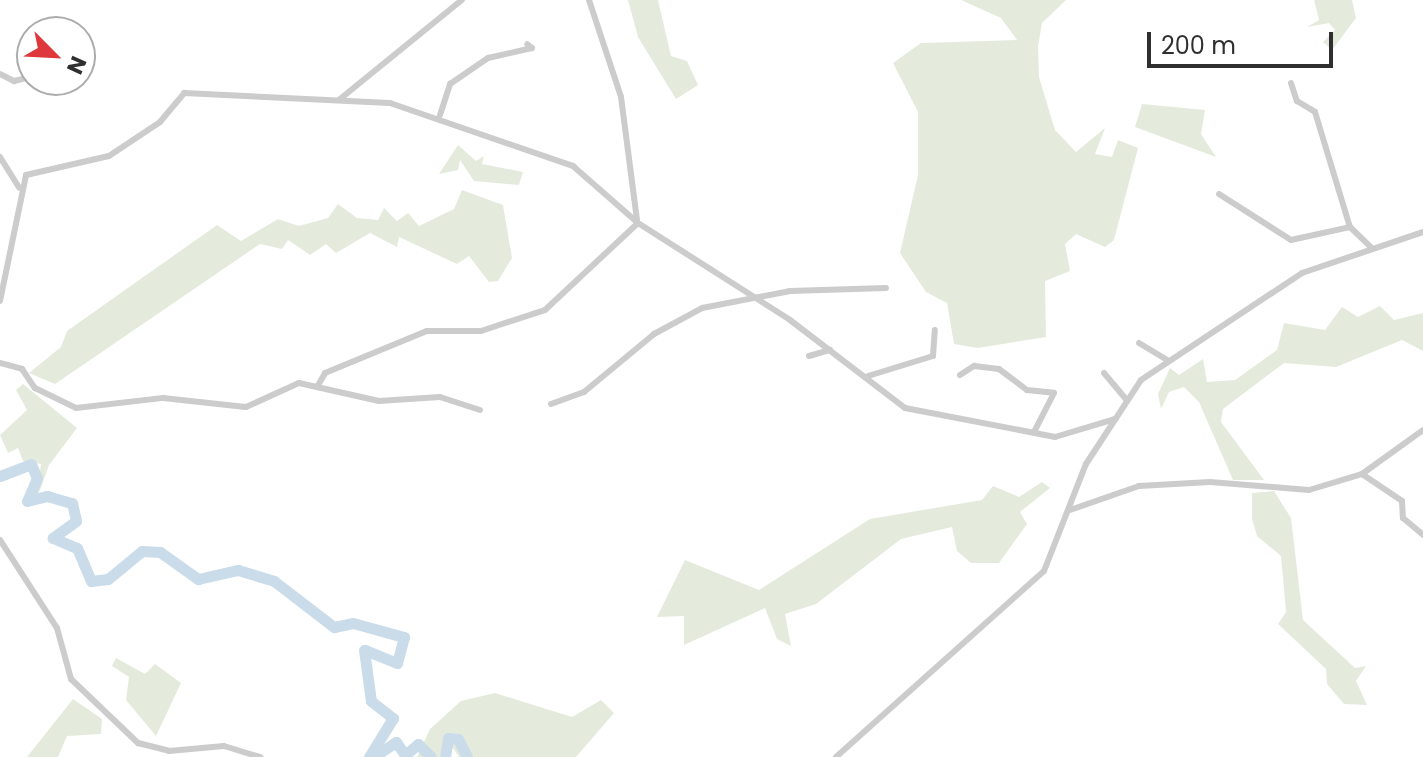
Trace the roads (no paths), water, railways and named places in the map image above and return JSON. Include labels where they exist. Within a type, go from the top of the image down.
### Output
[{"type":"street","points":[[340,99],[462,0]]},
{"type":"street","points":[[591,2],[621,97],[638,223]]},
{"type":"street","points":[[440,115],[450,84],[488,58],[532,48],[527,44]]},
{"type":"street","points":[[1291,83],[1297,101],[1315,112],[1350,227],[1370,246]]},
{"type":"street","points":[[0,301],[19,187],[38,168],[100,160],[160,122],[184,93],[340,99],[440,115],[564,161],[638,223],[868,376],[905,408],[1067,436],[1115,419]]},
{"type":"street","points":[[0,157],[19,187]]},
{"type":"street","points":[[1219,194],[1291,240],[1350,227]]},
{"type":"street","points":[[317,387],[325,373],[427,331],[481,331],[545,310],[638,223]]},
{"type":"street","points":[[836,757],[1037,579],[1070,510],[1086,464],[1126,399],[1167,360],[1302,273],[1370,246],[1423,232]]},
{"type":"street","points":[[551,404],[584,392],[654,334],[702,308],[748,296],[886,288]]},
{"type":"street","points":[[868,376],[933,356],[935,330]]},
{"type":"street","points":[[1139,343],[1167,360]]},
{"type":"street","points":[[809,356],[830,350]]},
{"type":"street","points":[[0,363],[22,369],[35,388],[76,408],[163,398],[246,407],[299,383],[379,401],[440,397],[480,410]]},
{"type":"street","points":[[960,375],[974,366],[999,369],[1027,390],[1054,393],[1034,432]]},
{"type":"street","points":[[1104,373],[1126,399]]},
{"type":"street","points":[[1070,510],[1139,486],[1210,482],[1309,490],[1362,474],[1423,430]]},
{"type":"street","points":[[1362,474],[1402,501],[1403,518],[1423,535]]},
{"type":"street","points":[[0,540],[57,628],[71,679],[138,743],[177,754],[224,746],[260,757]]},
{"type":"waterway","points":[[0,476],[31,464],[37,478],[27,501],[47,496],[72,503],[76,521],[53,538],[77,548],[91,581],[108,579],[142,551],[160,552],[198,579],[238,570],[274,581],[334,627],[353,623],[404,637],[397,663],[364,650],[371,701],[393,718],[369,757]]},
{"type":"waterway","points":[[445,757],[448,738],[458,739],[467,757]]},
{"type":"waterway","points":[[375,756],[396,742],[405,755],[418,744],[431,757]]}]
